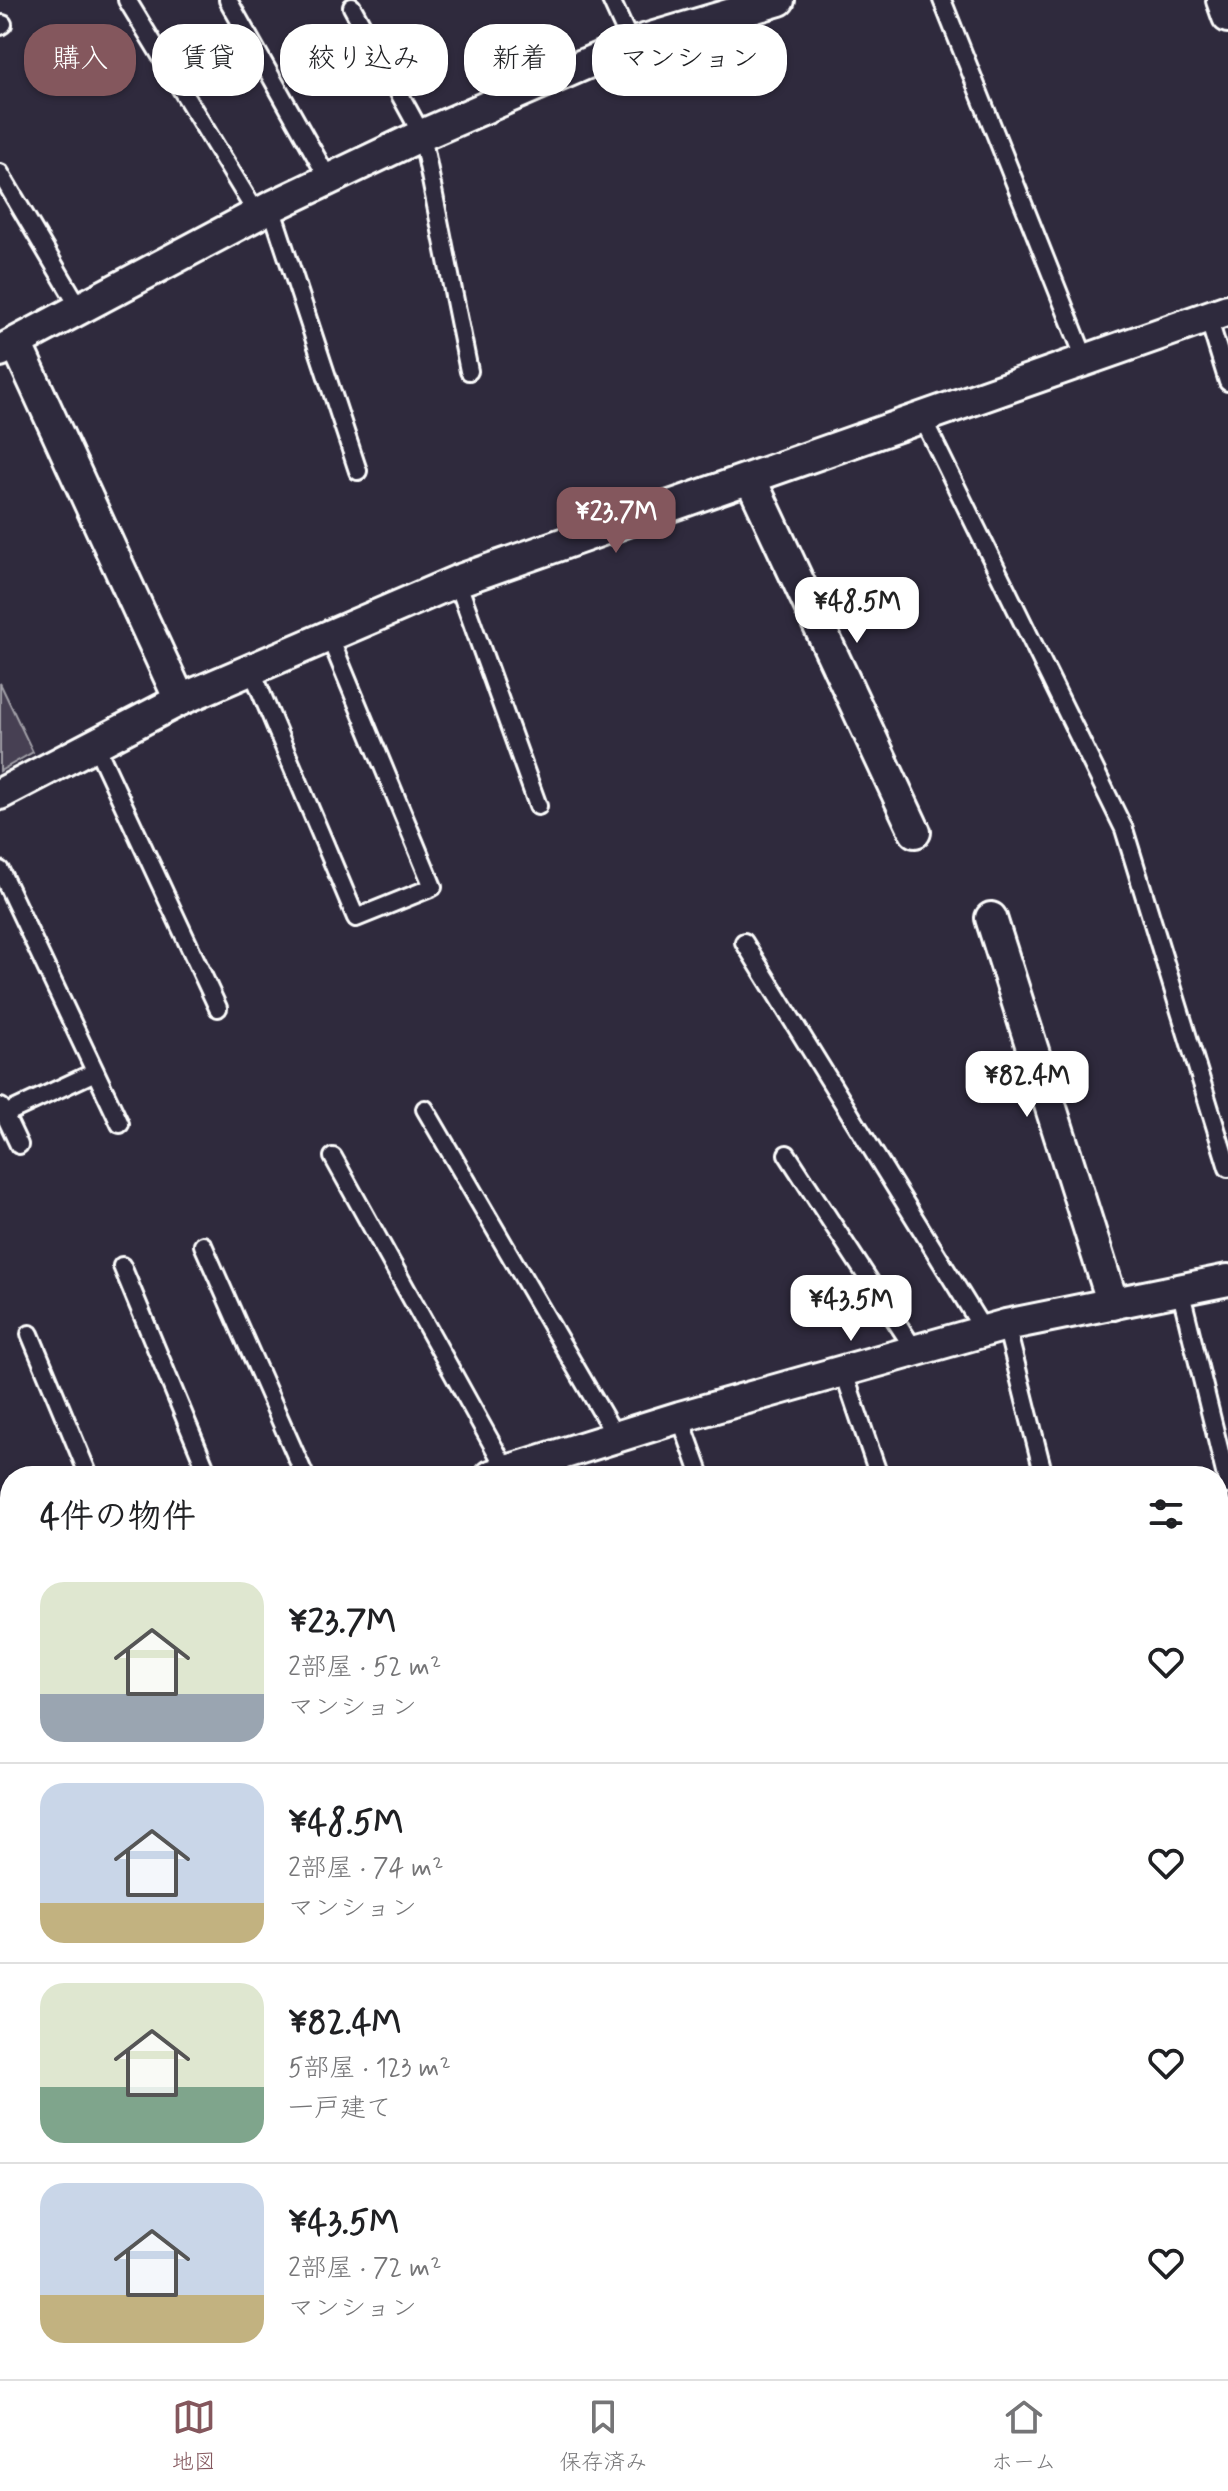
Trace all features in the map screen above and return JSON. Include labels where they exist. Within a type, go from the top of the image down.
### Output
[{"type":"street","points":[[688,24],[743,5],[779,0]]},
{"type":"street","points":[[1222,0],[1228,17]]},
{"type":"street","points":[[180,700],[8,347],[328,178],[592,61]]},
{"type":"street","points":[[0,794],[180,700],[457,581],[1218,314]]},
{"type":"street","points":[[751,480],[915,832]]},
{"type":"street","points":[[991,918],[1113,1304]]},
{"type":"street","points":[[547,1466],[616,1437],[680,1417],[995,1328],[1228,1280]]},
{"type":"lane","points":[[127,0],[264,211],[358,471]]},
{"type":"lane","points":[[228,0],[328,178]]},
{"type":"lane","points":[[611,0],[622,24]]},
{"type":"lane","points":[[942,0],[1085,359]]},
{"type":"lane","points":[[352,7],[422,135],[469,371]]},
{"type":"lane","points":[[0,173],[79,307]]},
{"type":"lane","points":[[1218,314],[1228,382]]},
{"type":"lane","points":[[922,417],[1124,829],[1228,1168]]},
{"type":"lane","points":[[457,581],[538,806]]},
{"type":"lane","points":[[252,671],[356,918],[433,887],[330,638]]},
{"type":"lane","points":[[96,746],[218,1008]]},
{"type":"lane","points":[[0,870],[120,1124]]},
{"type":"lane","points":[[744,942],[995,1328],[1041,1466]]},
{"type":"lane","points":[[19,1145],[2,1109],[95,1072]]},
{"type":"lane","points":[[425,1109],[616,1437]]},
{"type":"lane","points":[[787,1154],[916,1352]]},
{"type":"lane","points":[[333,1157],[495,1466]]},
{"type":"lane","points":[[203,1245],[301,1466]]},
{"type":"lane","points":[[122,1266],[205,1466]]},
{"type":"lane","points":[[1180,1289],[1223,1466]]},
{"type":"lane","points":[[30,1334],[85,1466]]},
{"type":"lane","points":[[844,1373],[876,1466]]},
{"type":"lane","points":[[680,1417],[697,1466]]},
{"type":"shaded area","points":[[0,683],[33,752],[0,771]]}]
